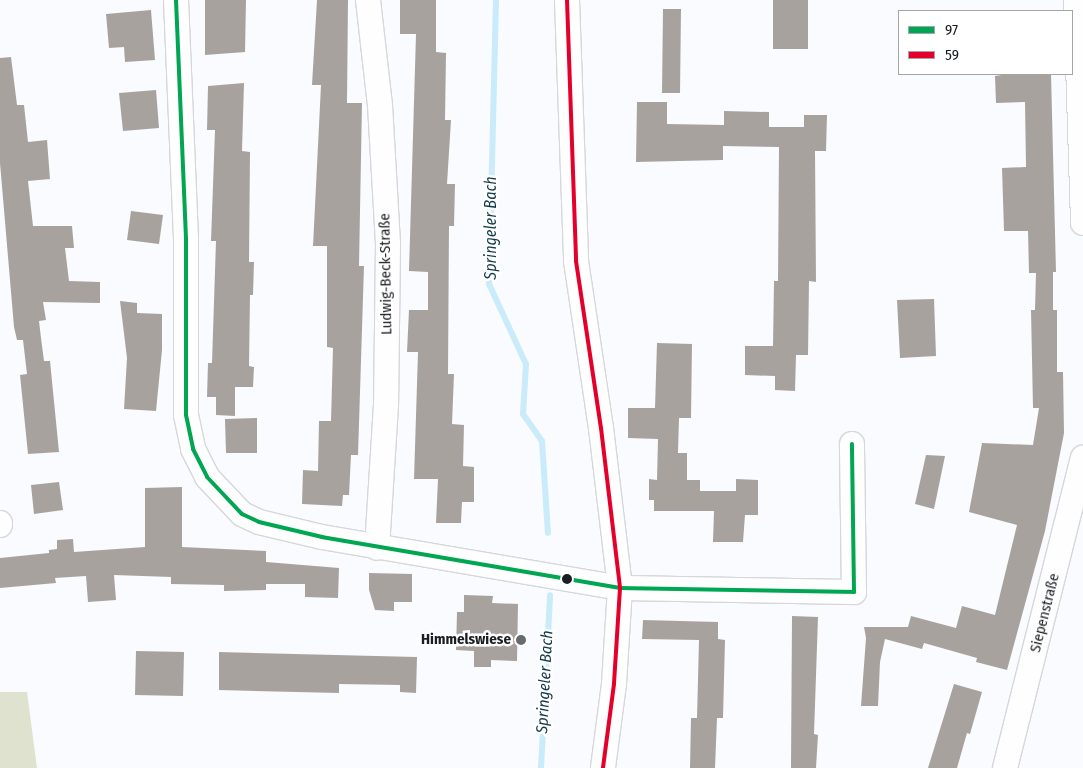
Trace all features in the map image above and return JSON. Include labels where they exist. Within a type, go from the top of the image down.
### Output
[{"type":"street","points":[[176,0],[186,238],[184,400],[193,449],[212,485],[242,514],[277,527],[377,548],[620,588],[854,592],[852,444]]},
{"type":"street","name":"Ludwig-Beck-Straße","points":[[368,0],[380,105],[388,244],[386,405],[377,548]]},
{"type":"street","points":[[567,0],[576,261],[601,428],[620,588],[614,684],[603,768]]},
{"type":"street","points":[[1076,0],[1083,223]]},
{"type":"street","name":"Siepenstraße","points":[[1006,768],[1083,458]]},
{"type":"green space","points":[[0,692],[27,692],[37,768],[0,768]]},
{"type":"building","points":[[205,0],[246,0],[245,52],[205,55]]},
{"type":"building","points":[[317,0],[348,0],[347,103],[362,103],[359,266],[364,266],[358,455],[351,455],[349,495],[343,495],[342,506],[302,504],[303,470],[318,471],[319,421],[331,421],[333,348],[327,347],[327,246],[313,246],[321,85],[312,85]]},
{"type":"building","points":[[400,0],[436,0],[436,52],[446,53],[445,120],[451,120],[447,184],[455,184],[454,226],[449,226],[448,374],[454,374],[452,424],[464,425],[463,466],[474,467],[474,502],[462,502],[461,523],[436,523],[438,479],[414,479],[418,352],[407,352],[409,310],[428,310],[428,272],[409,271],[416,34],[400,34]]},
{"type":"building","points":[[773,0],[808,0],[808,49],[773,49]]},
{"type":"building","points":[[663,9],[681,9],[680,93],[662,93]]},
{"type":"building","points":[[151,10],[155,60],[125,62],[124,47],[109,48],[106,14]]},
{"type":"building","points":[[11,57],[17,105],[24,105],[28,142],[47,140],[50,179],[28,181],[33,226],[72,226],[74,248],[65,248],[69,281],[100,282],[100,303],[43,302],[46,320],[39,321],[44,361],[50,361],[59,452],[28,454],[20,375],[27,374],[23,340],[17,340],[14,327],[0,163],[0,58]]},
{"type":"building","points":[[1051,75],[1056,272],[1053,272],[1053,310],[1057,310],[1057,372],[1063,372],[1064,433],[1045,531],[1007,670],[976,662],[977,658],[924,643],[922,649],[885,639],[880,662],[878,706],[861,706],[866,638],[864,627],[908,627],[911,616],[956,628],[962,606],[995,615],[1017,525],[969,512],[982,443],[1033,445],[1039,408],[1033,408],[1031,310],[1035,310],[1036,273],[1029,273],[1028,231],[1004,231],[1002,168],[1026,167],[1025,102],[996,103],[995,76]]},
{"type":"building","points":[[244,83],[242,151],[250,152],[249,262],[254,262],[253,295],[250,295],[249,366],[254,367],[253,387],[235,387],[235,416],[216,415],[216,397],[207,397],[208,363],[212,363],[216,241],[211,241],[215,130],[207,130],[208,86]]},
{"type":"building","points":[[156,90],[159,128],[123,131],[119,93]]},
{"type":"building","points":[[637,102],[667,102],[667,124],[724,125],[724,111],[769,112],[769,127],[804,127],[804,115],[827,115],[826,151],[815,151],[816,282],[809,281],[808,355],[796,355],[795,391],[775,390],[775,376],[745,375],[745,346],[773,346],[774,281],[778,281],[779,147],[723,146],[723,160],[636,162]]},
{"type":"building","points":[[131,211],[163,215],[159,244],[127,240]]},
{"type":"building","points":[[934,299],[936,356],[900,358],[897,300]]},
{"type":"building","points":[[120,301],[137,303],[137,313],[162,314],[162,350],[156,411],[124,409],[127,358]]},
{"type":"building","points":[[657,343],[692,344],[691,418],[679,418],[678,453],[687,453],[687,480],[700,480],[700,491],[736,491],[736,479],[758,480],[758,515],[745,515],[743,542],[713,542],[714,511],[654,511],[654,500],[649,500],[649,479],[657,480],[658,439],[628,438],[628,408],[655,408]]},
{"type":"building","points":[[257,418],[257,453],[226,453],[225,419]]},
{"type":"building","points":[[926,455],[945,456],[934,509],[915,504]]},
{"type":"building","points":[[59,482],[63,510],[34,514],[31,485]]},
{"type":"building","points":[[182,487],[182,547],[266,551],[266,562],[339,568],[338,598],[305,597],[305,584],[266,584],[266,590],[224,591],[224,585],[171,584],[171,577],[114,575],[116,600],[88,602],[86,576],[55,578],[56,583],[0,588],[0,558],[49,553],[49,550],[57,549],[57,540],[73,539],[74,552],[145,547],[145,488]]},
{"type":"building","points":[[369,573],[412,574],[412,602],[394,602],[394,611],[375,610],[369,590]]},
{"type":"building","points":[[464,595],[493,596],[492,603],[518,604],[517,661],[491,660],[491,667],[474,667],[474,651],[456,650],[457,612],[464,612]]},
{"type":"building","points":[[792,616],[818,617],[814,734],[818,735],[816,768],[791,768]]},
{"type":"building","points":[[643,620],[718,622],[718,639],[725,640],[723,718],[717,718],[715,768],[690,768],[691,718],[697,718],[699,640],[642,639]]},
{"type":"building","points":[[136,651],[184,652],[183,696],[135,695]]},
{"type":"building","points":[[219,652],[417,657],[416,693],[400,692],[400,685],[339,684],[339,693],[219,690]]},
{"type":"building","points":[[954,684],[982,692],[970,734],[967,733],[957,768],[928,768]]},
{"type":"waterway","name":"Springeler Bach","points":[[496,0],[489,284],[526,364],[523,414],[542,441],[548,533]]},
{"type":"waterway","name":"Springeler Bach","points":[[541,768],[550,595]]},
{"type":"transit line","name":"97","points":[[176,0],[186,239],[186,415],[193,449],[207,477],[242,514],[259,522],[322,537],[620,588],[854,592],[852,444]]},
{"type":"transit line","name":"59","points":[[567,0],[576,261],[601,428],[620,588],[614,684],[603,768]]},
{"type":"place","name":"Himmelswiese","points":[[521,640]]}]
